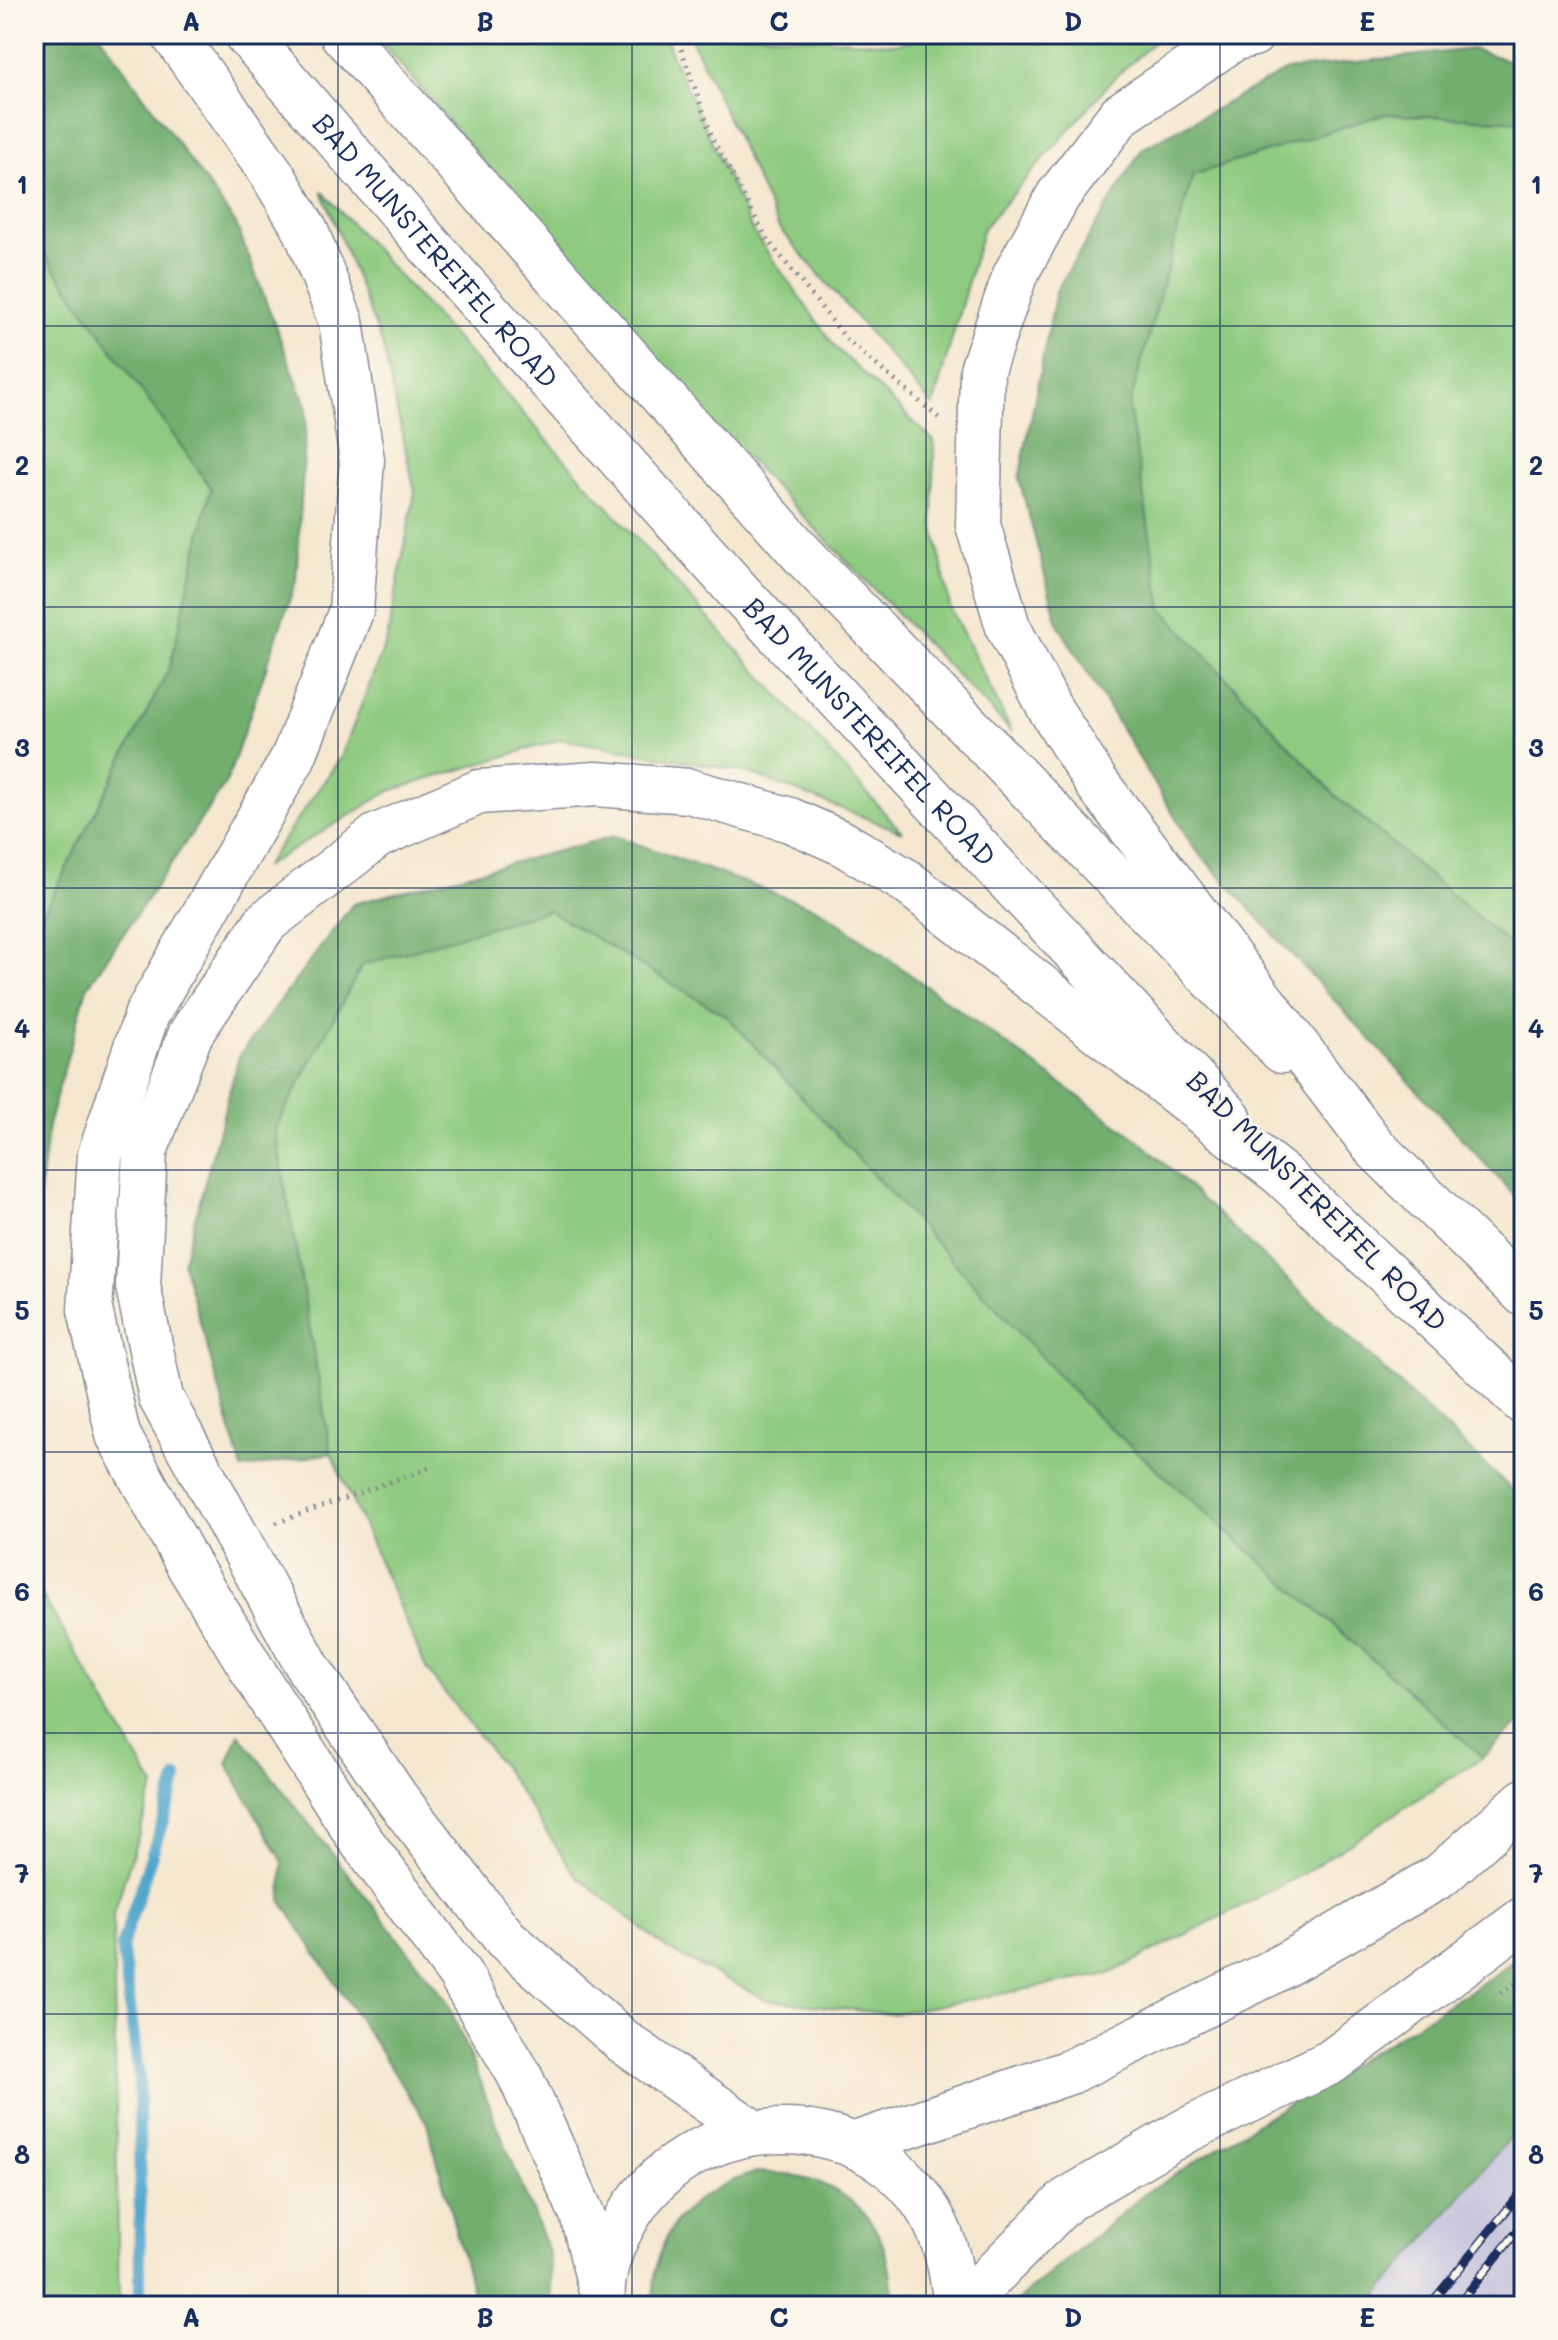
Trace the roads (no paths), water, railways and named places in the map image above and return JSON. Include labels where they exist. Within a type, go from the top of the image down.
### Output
[{"type":"main road","points":[[173,34],[272,174],[306,231],[341,322],[362,460],[351,611],[293,758],[147,1014],[100,1155],[90,1310],[118,1435],[189,1566],[269,1697],[359,1838],[459,1973],[519,2074],[582,2214],[602,2298]]},
{"type":"main road","name":"BAD MUNSTEREIFEL ROAD","points":[[246,34],[428,244],[740,593],[1282,1175],[1524,1403]]},
{"type":"main road","points":[[342,34],[803,555],[1375,1148],[1524,1294]]},
{"type":"main road","points":[[1253,34],[1233,39],[1120,115],[1058,196],[1015,275],[982,370],[978,525],[1008,627],[1049,707],[1096,782],[1375,1148]]},
{"type":"main road","points":[[751,2131],[624,2042],[505,1938],[379,1773],[309,1669],[234,1537],[161,1398],[138,1286],[145,1151],[191,1033],[266,922],[377,836],[479,792],[596,784],[689,791],[790,820],[842,843],[906,881],[1282,1175]]},
{"type":"main road","points":[[852,2145],[1070,2072],[1272,1972],[1440,1876],[1524,1801]]},
{"type":"main road","points":[[959,2306],[1067,2200],[1185,2131],[1331,2062],[1524,1919]]},
{"type":"main road","points":[[602,2298],[612,2245],[634,2203],[666,2170],[706,2145],[751,2131],[802,2131],[852,2145],[895,2173],[929,2212],[950,2259],[959,2306]]},
{"type":"waterway","points":[[140,2306],[139,2077],[122,1945],[177,1778]]},
{"type":"railway","points":[[1429,2306],[1524,2189]]},
{"type":"railway","points":[[1457,2306],[1524,2223]]}]
